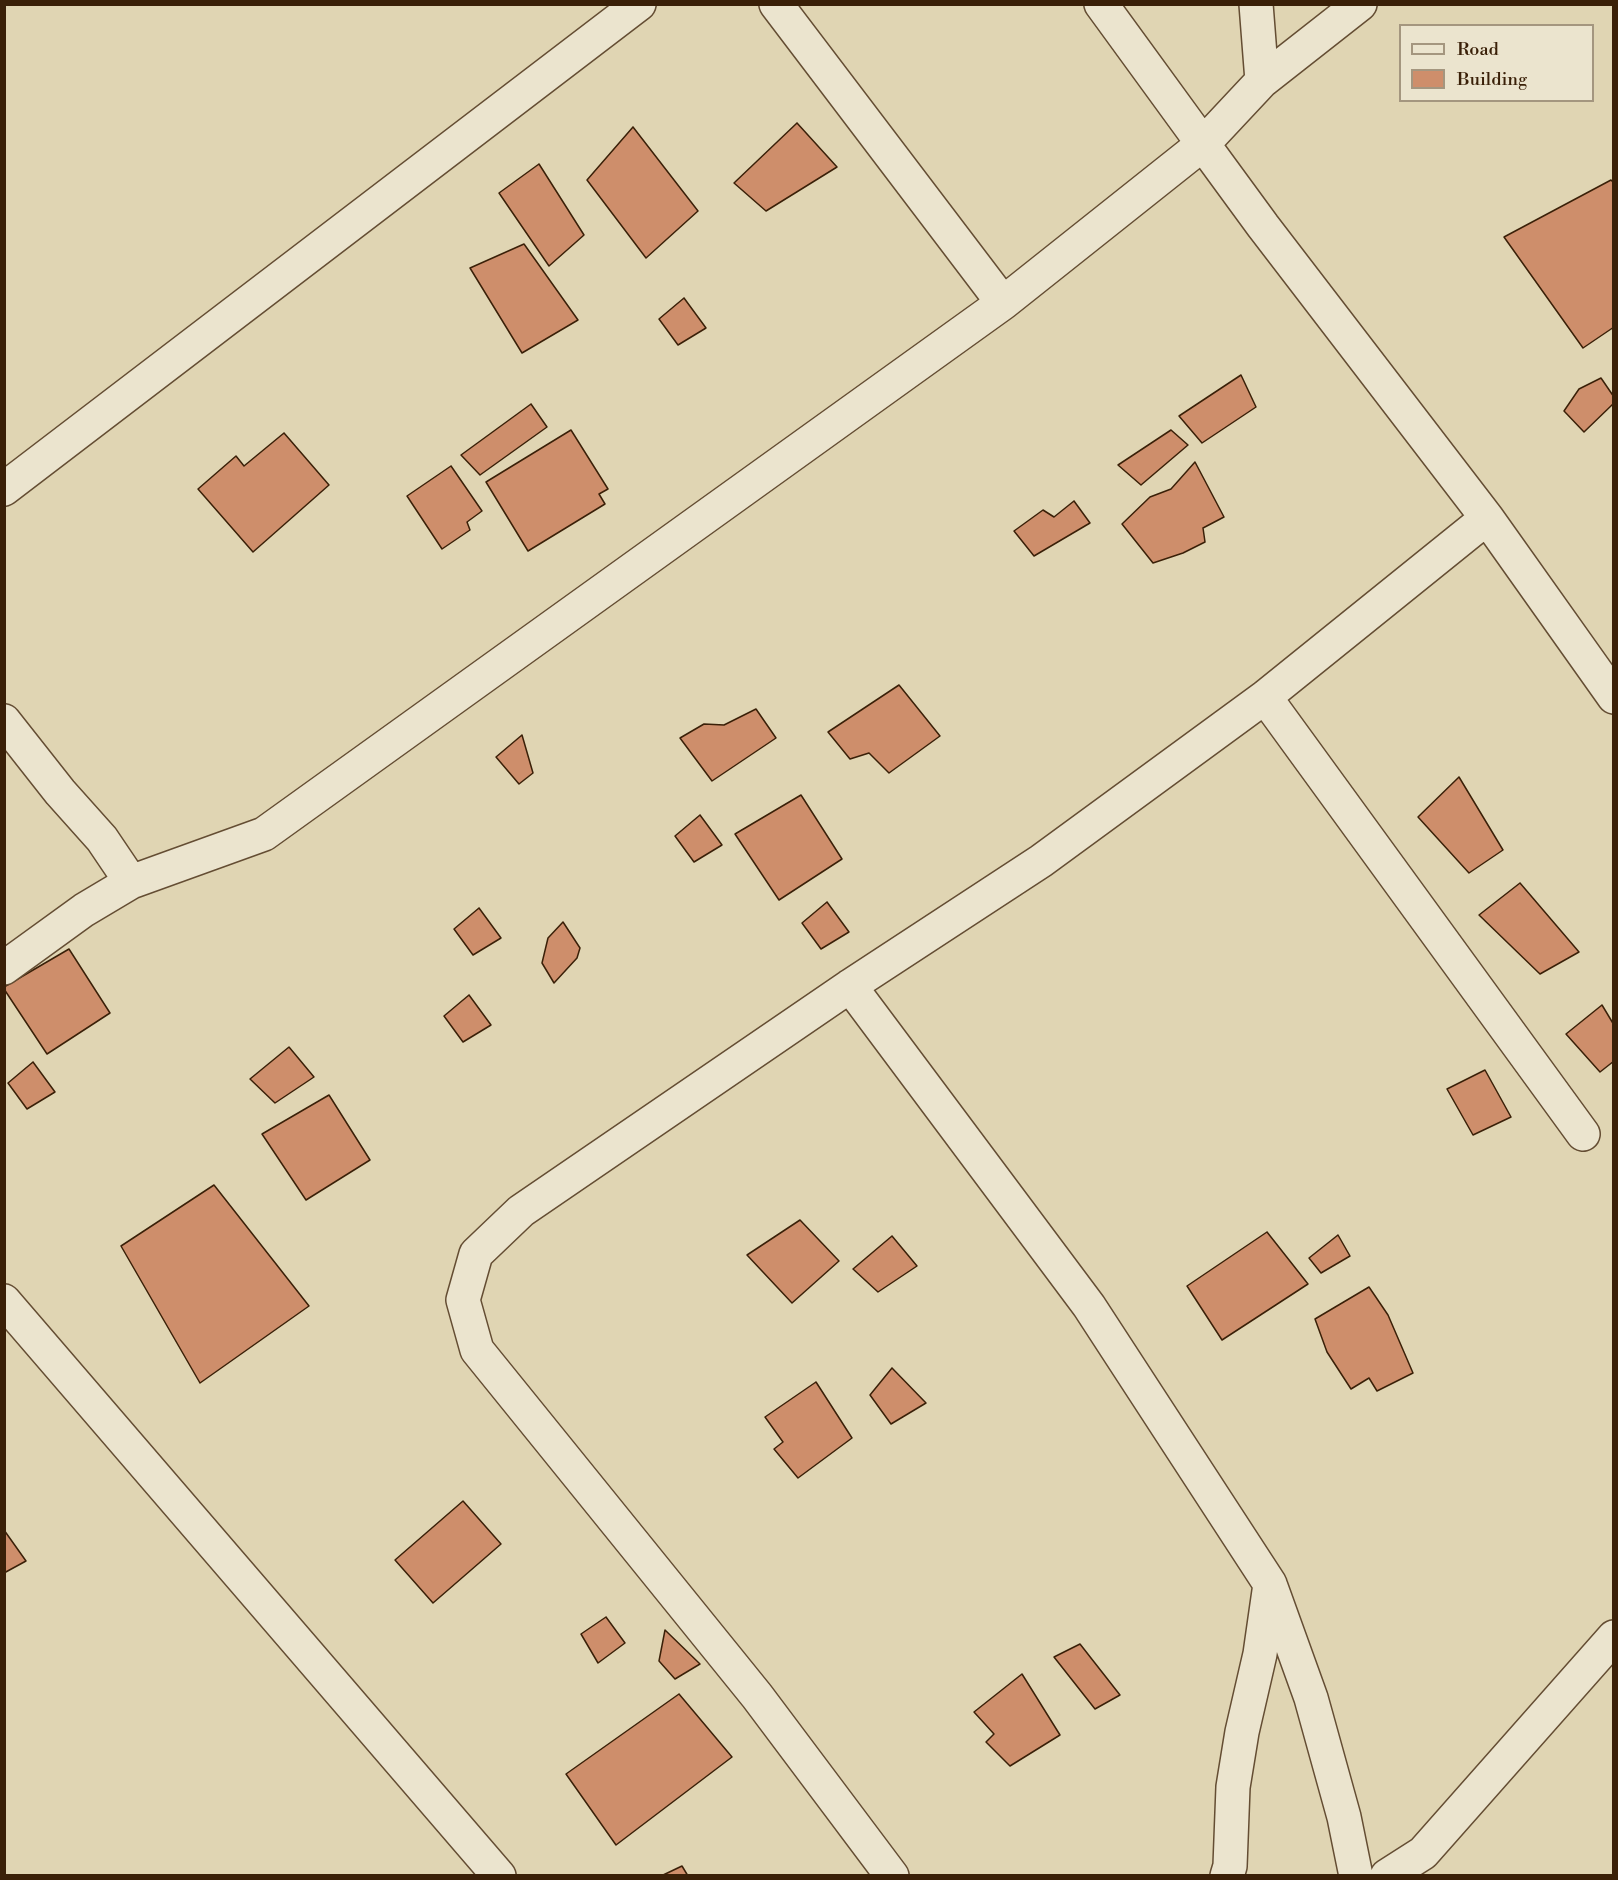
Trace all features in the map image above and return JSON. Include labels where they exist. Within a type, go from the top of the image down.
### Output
[{"type":"street","points":[[4,489],[639,4]]},
{"type":"street","points":[[776,4],[1003,303]]},
{"type":"street","points":[[1101,4],[1263,226],[1486,518],[1614,697]]},
{"type":"street","points":[[1256,4],[1262,81]]},
{"type":"street","points":[[4,968],[84,910],[131,882],[264,834],[1003,303],[1203,144],[1262,81],[1360,4]]},
{"type":"street","points":[[892,1875],[757,1696],[477,1350],[463,1300],[476,1254],[521,1211],[850,986],[1041,861],[1265,697],[1486,518]]},
{"type":"street","points":[[1265,697],[1583,1134]]},
{"type":"street","points":[[4,721],[60,792],[102,839],[131,882]]},
{"type":"street","points":[[850,986],[1089,1306],[1270,1584],[1311,1698],[1344,1817],[1356,1875]]},
{"type":"street","points":[[4,1301],[499,1875]]},
{"type":"street","points":[[1227,1875],[1230,1866],[1233,1787],[1242,1732],[1260,1654],[1270,1584]]},
{"type":"street","points":[[1387,1875],[1423,1853],[1614,1637]]},
{"type":"building","points":[[797,123],[837,167],[766,211],[734,183]]},
{"type":"building","points":[[633,127],[698,211],[646,258],[587,180]]},
{"type":"building","points":[[539,164],[584,235],[549,266],[499,193]]},
{"type":"building","points":[[1611,180],[1614,183],[1614,327],[1583,348],[1504,237]]},
{"type":"building","points":[[524,244],[578,320],[522,353],[470,268]]},
{"type":"building","points":[[684,298],[706,328],[678,345],[659,319]]},
{"type":"building","points":[[1241,375],[1256,407],[1202,443],[1179,416]]},
{"type":"building","points":[[1601,378],[1614,397],[1614,403],[1584,432],[1564,411],[1579,389]]},
{"type":"building","points":[[531,404],[547,427],[480,475],[461,455]]},
{"type":"building","points":[[571,430],[608,489],[599,494],[605,504],[528,551],[486,482]]},
{"type":"building","points":[[1171,430],[1188,445],[1141,485],[1118,465]]},
{"type":"building","points":[[284,433],[329,485],[253,552],[198,489],[236,456],[244,466]]},
{"type":"building","points":[[1195,462],[1224,517],[1203,528],[1205,542],[1183,553],[1153,563],[1122,524],[1150,497],[1171,489]]},
{"type":"building","points":[[451,466],[482,511],[467,522],[470,530],[442,549],[407,496]]},
{"type":"building","points":[[1074,501],[1090,523],[1034,556],[1014,531],[1043,510],[1054,517]]},
{"type":"building","points":[[899,685],[940,736],[889,773],[869,753],[850,759],[828,732]]},
{"type":"building","points":[[756,709],[776,738],[712,781],[680,738],[704,724],[724,725]]},
{"type":"building","points":[[522,735],[533,773],[519,784],[496,757]]},
{"type":"building","points":[[1459,777],[1503,850],[1469,873],[1418,817]]},
{"type":"building","points":[[801,795],[842,859],[779,900],[735,834]]},
{"type":"building","points":[[700,815],[722,845],[694,862],[675,836]]},
{"type":"building","points":[[1520,883],[1579,952],[1540,974],[1479,915]]},
{"type":"building","points":[[827,902],[849,932],[821,949],[802,923]]},
{"type":"building","points":[[479,908],[501,938],[473,955],[454,929]]},
{"type":"building","points":[[563,922],[580,948],[577,958],[554,983],[542,963],[548,938]]},
{"type":"building","points":[[69,949],[110,1013],[47,1054],[4,987]]},
{"type":"building","points":[[469,995],[491,1025],[463,1042],[444,1016]]},
{"type":"building","points":[[1602,1005],[1614,1025],[1614,1061],[1600,1072],[1566,1034]]},
{"type":"building","points":[[289,1047],[314,1077],[275,1103],[250,1079]]},
{"type":"building","points":[[33,1062],[55,1092],[27,1109],[8,1083]]},
{"type":"building","points":[[1485,1070],[1511,1117],[1473,1135],[1447,1089]]},
{"type":"building","points":[[329,1095],[370,1160],[306,1200],[262,1134]]},
{"type":"building","points":[[214,1185],[309,1306],[200,1383],[121,1246]]},
{"type":"building","points":[[800,1220],[839,1261],[792,1303],[747,1255]]},
{"type":"building","points":[[1267,1232],[1308,1284],[1222,1340],[1187,1286]]},
{"type":"building","points":[[1338,1235],[1350,1256],[1321,1273],[1309,1258]]},
{"type":"building","points":[[892,1236],[917,1266],[878,1292],[853,1269]]},
{"type":"building","points":[[1369,1287],[1388,1315],[1413,1373],[1377,1391],[1369,1378],[1351,1389],[1327,1352],[1315,1319]]},
{"type":"building","points":[[892,1368],[926,1403],[891,1424],[870,1395]]},
{"type":"building","points":[[816,1382],[852,1438],[798,1478],[774,1449],[783,1442],[765,1417]]},
{"type":"building","points":[[463,1501],[501,1544],[433,1603],[395,1560]]},
{"type":"building","points":[[4,1530],[26,1561],[4,1573]]},
{"type":"building","points":[[606,1617],[625,1643],[598,1663],[581,1634]]},
{"type":"building","points":[[665,1630],[700,1664],[675,1679],[659,1661]]},
{"type":"building","points":[[1080,1644],[1120,1695],[1095,1709],[1054,1657]]},
{"type":"building","points":[[1022,1674],[1060,1735],[1010,1766],[986,1742],[994,1734],[974,1712]]},
{"type":"building","points":[[679,1694],[732,1757],[616,1845],[566,1774]]},
{"type":"building","points":[[682,1866],[688,1876],[661,1876]]}]
